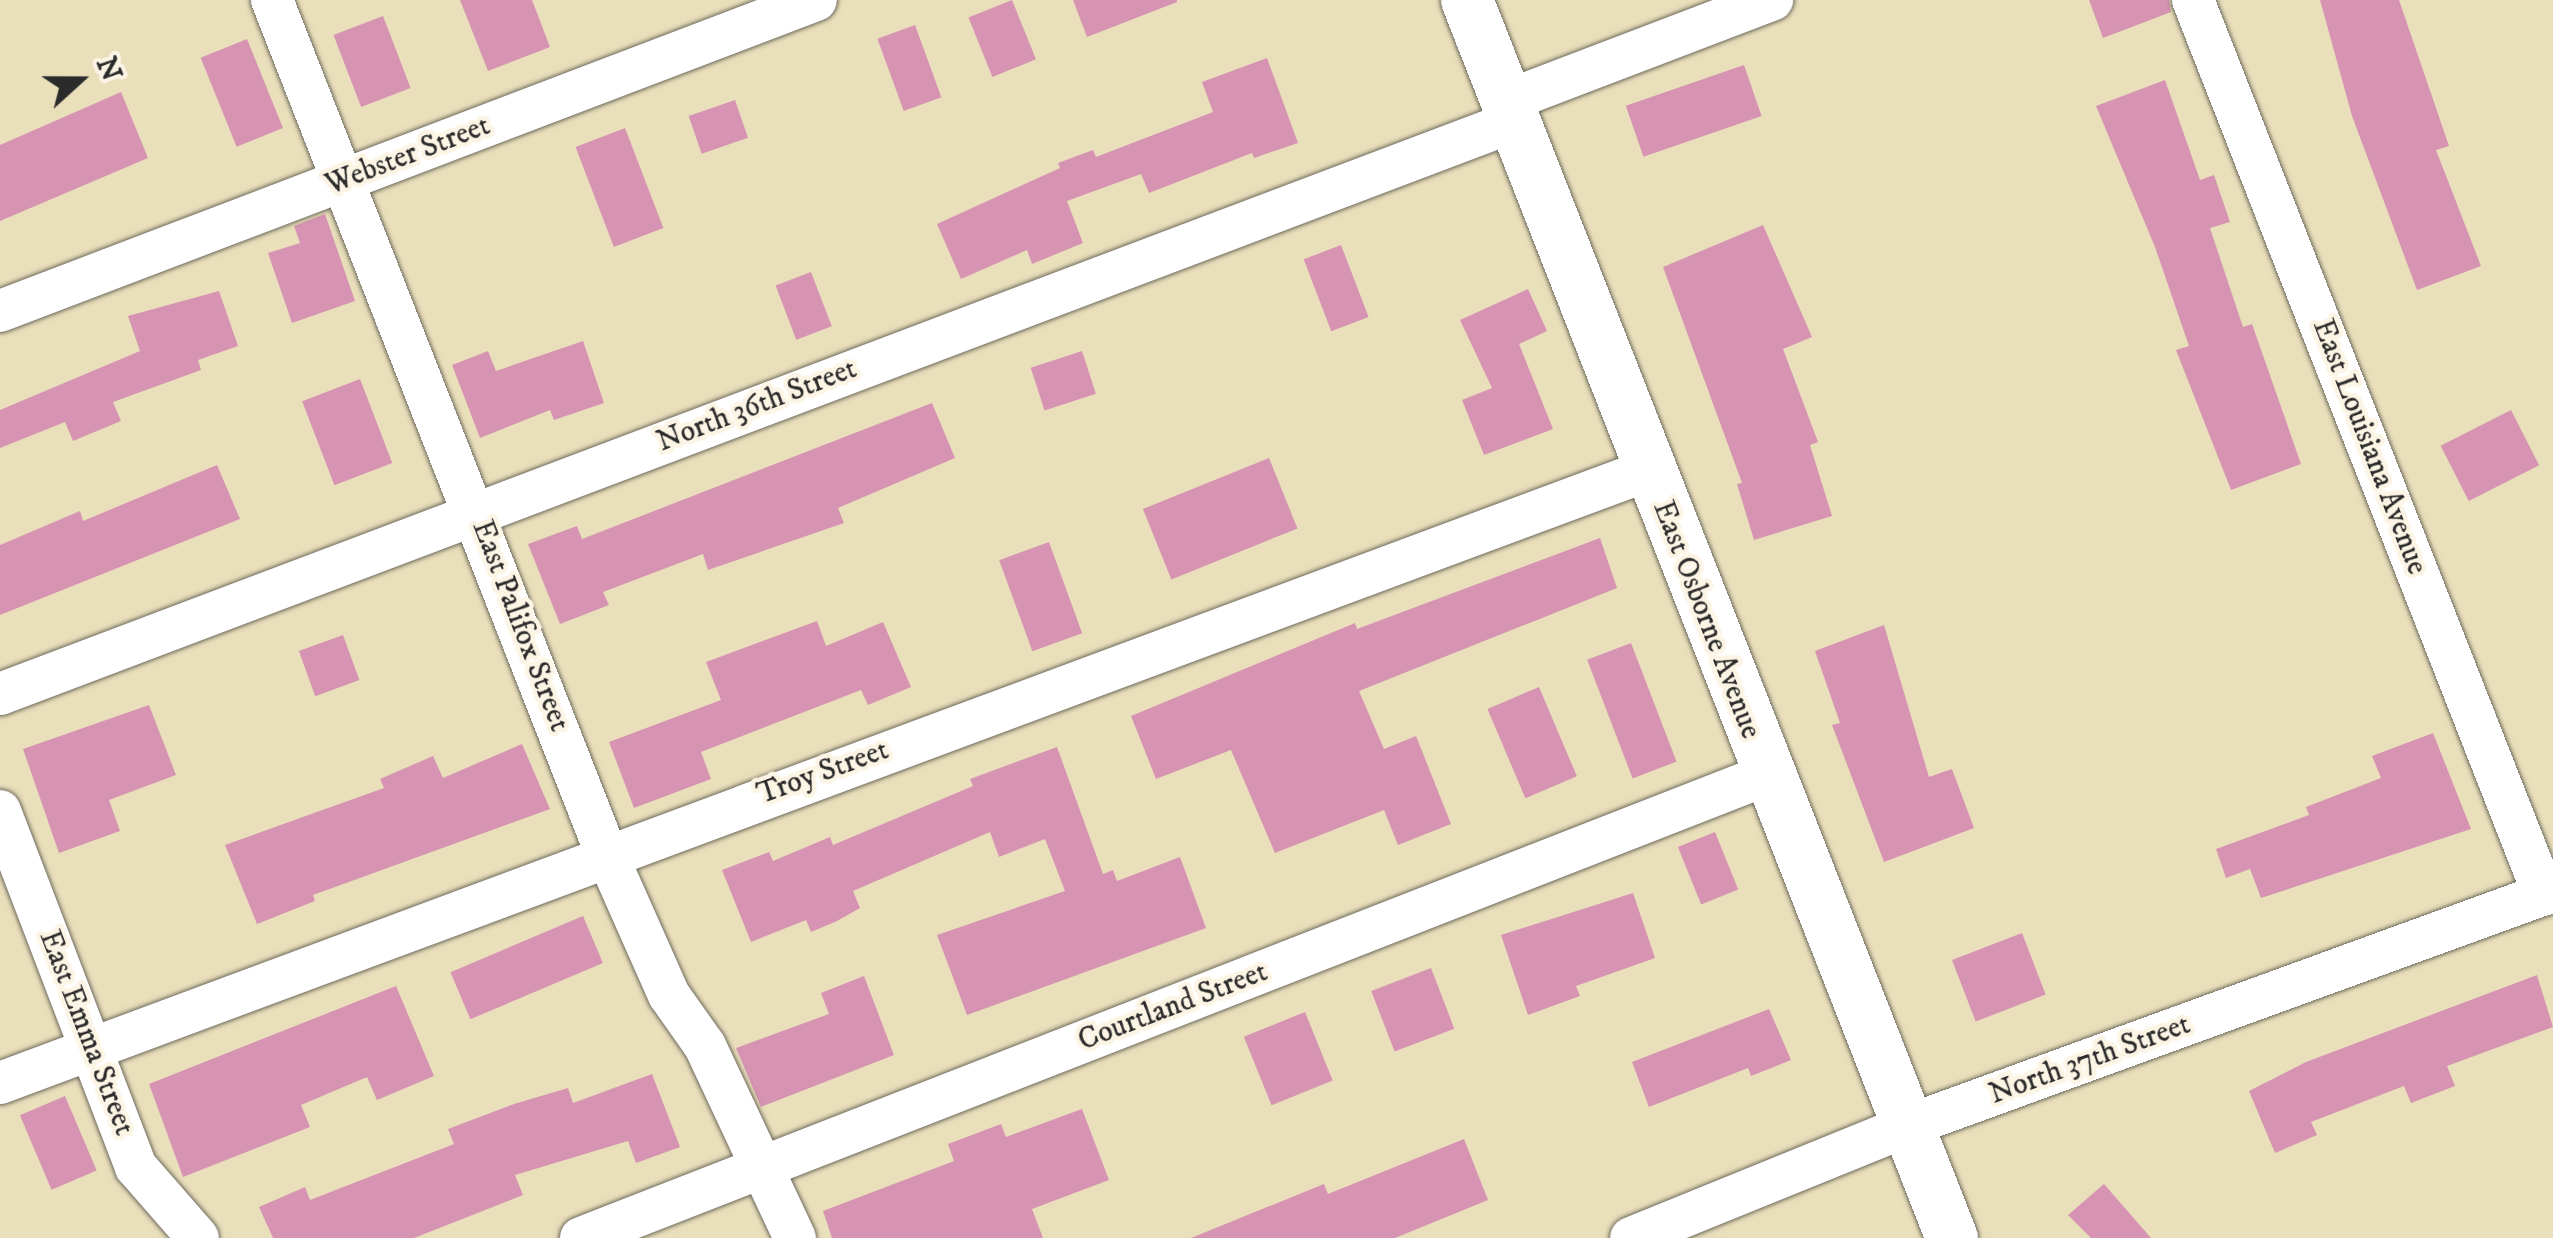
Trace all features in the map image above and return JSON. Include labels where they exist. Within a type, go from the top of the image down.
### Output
[{"type":"street","name":"East Palifox Street","points":[[272,0],[478,512],[606,853],[669,995],[705,1046],[766,1166],[796,1238]]},
{"type":"street","name":"Webster Street","points":[[0,311],[816,0]]},
{"type":"street","name":"East Osborne Avenue","points":[[1467,0],[1766,775],[1952,1238]]},
{"type":"street","name":"North 36th Street","points":[[0,694],[1511,111],[1772,0]]},
{"type":"street","name":"East Louisiana Avenue","points":[[2192,0],[2549,893]]},
{"type":"street","name":"Troy Street","points":[[0,1083],[606,853],[1648,470]]},
{"type":"street","name":"Courtland Street","points":[[580,1238],[1766,775]]},
{"type":"street","name":"East Emma Street","points":[[0,812],[94,1047],[136,1167],[198,1238]]},
{"type":"street","name":"North 37th Street","points":[[1630,1238],[1908,1126],[2549,893]]},
{"type":"building","points":[[460,0],[532,0],[550,47],[488,71]]},
{"type":"building","points":[[1012,0],[1036,59],[992,77],[968,18]]},
{"type":"building","points":[[1073,0],[1177,0],[1177,2],[1087,37]]},
{"type":"building","points":[[2089,0],[2169,0],[2171,12],[2103,38]]},
{"type":"building","points":[[2320,0],[2399,0],[2449,146],[2436,150],[2481,266],[2417,290],[2352,116]]},
{"type":"building","points":[[383,16],[411,88],[361,107],[334,35]]},
{"type":"building","points":[[915,25],[941,97],[904,111],[877,39]]},
{"type":"building","points":[[247,39],[283,128],[237,147],[201,58]]},
{"type":"building","points":[[1267,58],[1298,143],[1254,158],[1252,153],[1149,193],[1141,174],[1067,201],[1083,243],[1032,264],[1027,250],[961,279],[937,224],[1060,168],[1058,163],[1093,150],[1096,157],[1213,112],[1202,82]]},
{"type":"building","points":[[1744,65],[1762,116],[1643,157],[1626,106]]},
{"type":"building","points":[[2165,80],[2200,180],[2214,175],[2230,222],[2210,228],[2243,327],[2252,324],[2301,464],[2231,490],[2176,350],[2189,346],[2155,247],[2096,106]]},
{"type":"building","points":[[121,92],[148,158],[0,221],[0,145]]},
{"type":"building","points":[[735,100],[748,138],[702,154],[689,116]]},
{"type":"building","points":[[625,128],[663,228],[614,247],[576,147]]},
{"type":"building","points":[[325,214],[355,301],[292,323],[268,253],[300,243],[294,226]]},
{"type":"building","points":[[1763,225],[1812,337],[1783,349],[1818,442],[1810,445],[1832,516],[1754,540],[1737,484],[1742,483],[1663,267]]},
{"type":"building","points":[[1341,245],[1369,317],[1331,331],[1304,259]]},
{"type":"building","points":[[811,272],[832,326],[796,340],[776,286]]},
{"type":"building","points":[[1528,289],[1547,331],[1519,344],[1553,429],[1484,455],[1462,400],[1492,388],[1460,320]]},
{"type":"building","points":[[219,291],[238,346],[198,360],[201,370],[113,402],[121,421],[73,441],[65,422],[0,448],[0,410],[140,351],[128,316]]},
{"type":"building","points":[[583,341],[604,403],[554,420],[550,410],[480,438],[452,365],[488,351],[496,371]]},
{"type":"building","points":[[1082,351],[1096,394],[1045,410],[1031,368]]},
{"type":"building","points":[[360,379],[392,463],[334,485],[302,401]]},
{"type":"building","points":[[932,403],[955,458],[838,508],[844,523],[708,570],[703,554],[603,592],[609,605],[560,624],[528,544],[577,526],[582,539]]},
{"type":"building","points":[[2511,410],[2539,465],[2469,501],[2441,446]]},
{"type":"building","points":[[1269,458],[1297,528],[1171,579],[1143,509]]},
{"type":"building","points":[[217,465],[240,519],[0,615],[0,545],[80,511],[83,521]]},
{"type":"building","points":[[1600,538],[1617,588],[1359,691],[1384,749],[1416,736],[1451,824],[1398,845],[1384,810],[1275,853],[1231,750],[1156,779],[1131,716],[1355,623],[1357,629]]},
{"type":"building","points":[[1049,542],[1082,633],[1032,651],[999,560]]},
{"type":"building","points":[[817,621],[826,646],[883,622],[911,687],[868,705],[861,690],[701,752],[711,779],[634,808],[609,742],[721,700],[706,662]]},
{"type":"building","points":[[1884,625],[1929,777],[1952,769],[1974,828],[1884,862],[1832,725],[1840,723],[1815,651]]},
{"type":"building","points":[[343,635],[359,680],[315,696],[299,651]]},
{"type":"building","points":[[1631,643],[1677,762],[1633,778],[1587,660]]},
{"type":"building","points":[[1539,687],[1577,776],[1525,798],[1487,709]]},
{"type":"building","points":[[149,705],[176,775],[109,800],[120,831],[59,853],[23,749]]},
{"type":"building","points":[[2433,733],[2471,829],[2261,898],[2250,869],[2226,878],[2216,849],[2309,815],[2306,807],[2381,778],[2372,756]]},
{"type":"building","points":[[522,744],[550,809],[313,895],[315,901],[257,924],[225,845],[384,788],[380,779],[433,756],[443,778]]},
{"type":"building","points":[[1057,747],[1103,874],[1113,870],[1117,881],[1180,857],[1206,928],[967,1015],[937,935],[1065,891],[1045,839],[999,857],[990,832],[853,891],[860,908],[837,921],[811,932],[806,920],[751,942],[722,870],[769,852],[773,861],[830,837],[833,845],[973,786],[970,779]]},
{"type":"building","points":[[1715,832],[1738,889],[1701,904],[1678,847]]},
{"type":"building","points":[[1633,893],[1655,958],[1576,986],[1580,996],[1528,1015],[1501,935]]},
{"type":"building","points":[[583,916],[603,963],[470,1019],[450,972]]},
{"type":"building","points":[[2022,933],[2046,995],[1976,1021],[1952,960]]},
{"type":"building","points":[[1431,968],[1454,1029],[1395,1052],[1371,991]]},
{"type":"building","points":[[2537,975],[2553,1027],[2447,1066],[2455,1086],[2411,1103],[2404,1086],[2311,1122],[2317,1135],[2275,1153],[2249,1091],[2306,1062]]},
{"type":"building","points":[[864,976],[894,1055],[761,1107],[736,1048],[829,1014],[821,993]]},
{"type":"building","points":[[396,986],[434,1076],[377,1100],[367,1077],[301,1105],[310,1127],[183,1177],[149,1084]]},
{"type":"building","points":[[1769,1009],[1791,1060],[1751,1076],[1748,1068],[1649,1107],[1632,1062]]},
{"type":"building","points":[[1305,1012],[1333,1081],[1272,1105],[1244,1037]]},
{"type":"building","points":[[652,1074],[680,1147],[636,1163],[628,1141],[515,1175],[523,1195],[414,1238],[273,1238],[259,1207],[305,1187],[310,1200],[454,1144],[448,1129],[514,1104],[568,1088],[573,1103]]},
{"type":"building","points":[[65,1096],[97,1171],[52,1190],[20,1115]]},
{"type":"building","points":[[1082,1109],[1109,1180],[1032,1209],[1043,1238],[832,1238],[823,1211],[954,1161],[948,1144],[1001,1124],[1006,1137]]},
{"type":"building","points":[[1464,1139],[1488,1200],[1395,1238],[1191,1238],[1324,1184],[1328,1194]]},
{"type":"building","points":[[2104,1184],[2151,1238],[2091,1238],[2068,1215]]}]
